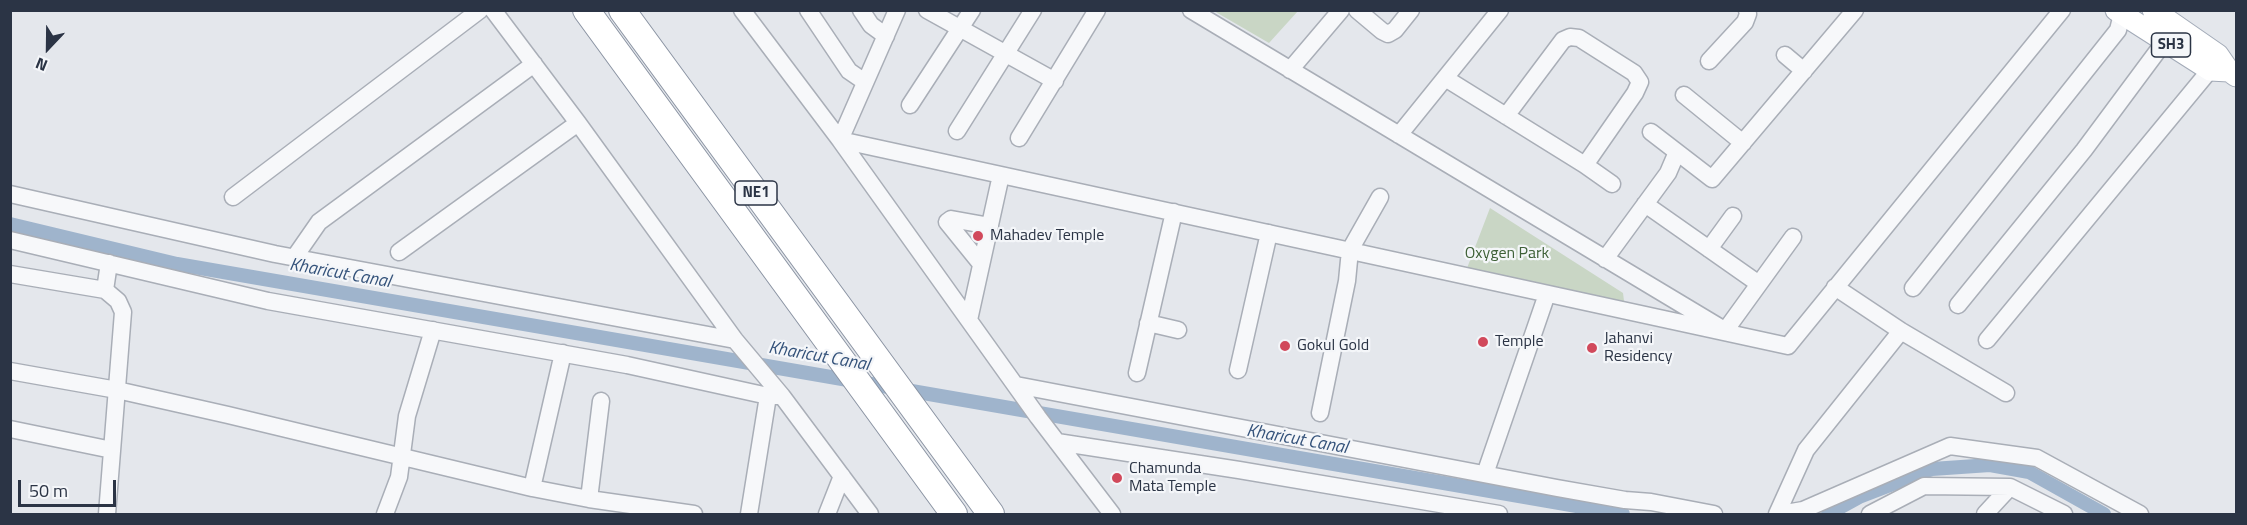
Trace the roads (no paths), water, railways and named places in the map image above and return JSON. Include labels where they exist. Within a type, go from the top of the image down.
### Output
[{"type":"highway","name":"NE1","points":[[586,10],[954,514]]},
{"type":"highway","name":"NE1","points":[[622,10],[991,514]]},
{"type":"main road","points":[[2153,10],[2218,55],[2225,72]]},
{"type":"main road","name":"SH3","points":[[2119,12],[2165,41],[2225,72]]},
{"type":"street","points":[[233,197],[480,10]]},
{"type":"street","points":[[493,10],[578,123],[775,396],[842,476],[870,514]]},
{"type":"street","points":[[742,10],[840,140],[1036,414],[1112,514]]},
{"type":"street","points":[[808,10],[849,71],[865,82]]},
{"type":"street","points":[[861,10],[871,25],[886,36]]},
{"type":"street","points":[[840,140],[897,10]]},
{"type":"street","points":[[927,10],[1054,81]]},
{"type":"street","points":[[910,105],[972,10]]},
{"type":"street","points":[[957,131],[1033,10]]},
{"type":"street","points":[[1018,138],[1097,10]]},
{"type":"street","points":[[1191,10],[1728,332]]},
{"type":"street","points":[[1290,70],[1341,10]]},
{"type":"street","points":[[1357,10],[1388,34],[1395,30],[1411,10]]},
{"type":"street","points":[[1400,135],[1500,10]]},
{"type":"street","points":[[1709,61],[1745,22],[1747,10]]},
{"type":"street","points":[[1651,132],[1712,179],[1855,10]]},
{"type":"street","points":[[840,140],[1788,346],[2062,10]]},
{"type":"street","points":[[1912,288],[2118,30],[2119,12]]},
{"type":"street","points":[[1506,116],[1563,39],[1579,38],[1634,73],[1640,82],[1635,93],[1585,165]]},
{"type":"street","points":[[1958,305],[2084,150],[2165,41]]},
{"type":"street","points":[[1785,55],[1804,71]]},
{"type":"street","points":[[294,258],[319,222],[534,64]]},
{"type":"street","points":[[1987,340],[2225,72]]},
{"type":"street","points":[[1445,78],[1612,184]]},
{"type":"street","points":[[1684,95],[1743,143]]},
{"type":"street","points":[[399,252],[578,123]]},
{"type":"street","points":[[1605,259],[1668,173],[1677,152]]},
{"type":"street","points":[[969,320],[1001,175]]},
{"type":"street","points":[[10,194],[294,258],[735,340]]},
{"type":"street","points":[[1320,413],[1347,281],[1350,250],[1380,197]]},
{"type":"street","points":[[1645,204],[1759,284]]},
{"type":"street","points":[[1137,373],[1174,212]]},
{"type":"street","points":[[1709,249],[1733,216]]},
{"type":"street","points":[[981,264],[947,222],[951,219],[990,226]]},
{"type":"street","points":[[1238,370],[1269,233]]},
{"type":"street","points":[[1728,332],[1793,237]]},
{"type":"street","points":[[10,240],[268,300],[627,364],[775,396]]},
{"type":"street","points":[[105,290],[109,263]]},
{"type":"street","points":[[10,274],[105,290],[118,301],[123,312],[107,514]]},
{"type":"street","points":[[1835,287],[1901,331],[2006,393]]},
{"type":"street","points":[[1485,474],[1547,294]]},
{"type":"street","points":[[1148,323],[1178,330]]},
{"type":"street","points":[[385,514],[399,477],[407,416],[433,330]]},
{"type":"street","points":[[1778,514],[1806,450],[1901,331]]},
{"type":"street","points":[[532,488],[563,353]]},
{"type":"street","points":[[10,371],[117,390],[532,488],[589,499],[694,514]]},
{"type":"street","points":[[1016,385],[1485,474],[1624,507],[1651,502],[1714,514]]},
{"type":"street","points":[[749,514],[775,396]]},
{"type":"street","points":[[589,499],[601,401]]},
{"type":"street","points":[[10,429],[112,450]]},
{"type":"street","points":[[1058,442],[1499,514]]},
{"type":"street","points":[[1778,514],[1803,510],[1950,446],[2037,458],[2140,514]]},
{"type":"street","points":[[827,514],[842,476]]},
{"type":"street","points":[[1870,514],[1924,486],[2010,487],[2064,514]]},
{"type":"street","points":[[1985,514],[2010,487]]},
{"type":"waterway","name":"Kharicut Canal","points":[[10,224],[177,264],[1623,514]]},
{"type":"waterway","name":"Kharicut Canal","points":[[1828,514],[1859,497],[1932,469],[1990,465],[2029,472],[2104,514]]},
{"type":"place","name":"Mahadev Temple","points":[[978,236]]},
{"type":"place","name":"Temple","points":[[1483,342]]},
{"type":"place","name":"Gokul Gold","points":[[1285,346]]},
{"type":"place","name":"Jahanvi Residency","points":[[1592,348]]},
{"type":"place","name":"Chamunda Mata Temple","points":[[1117,478]]},
{"type":"park label","name":"Oxygen Park","points":[[1507,254]]}]
